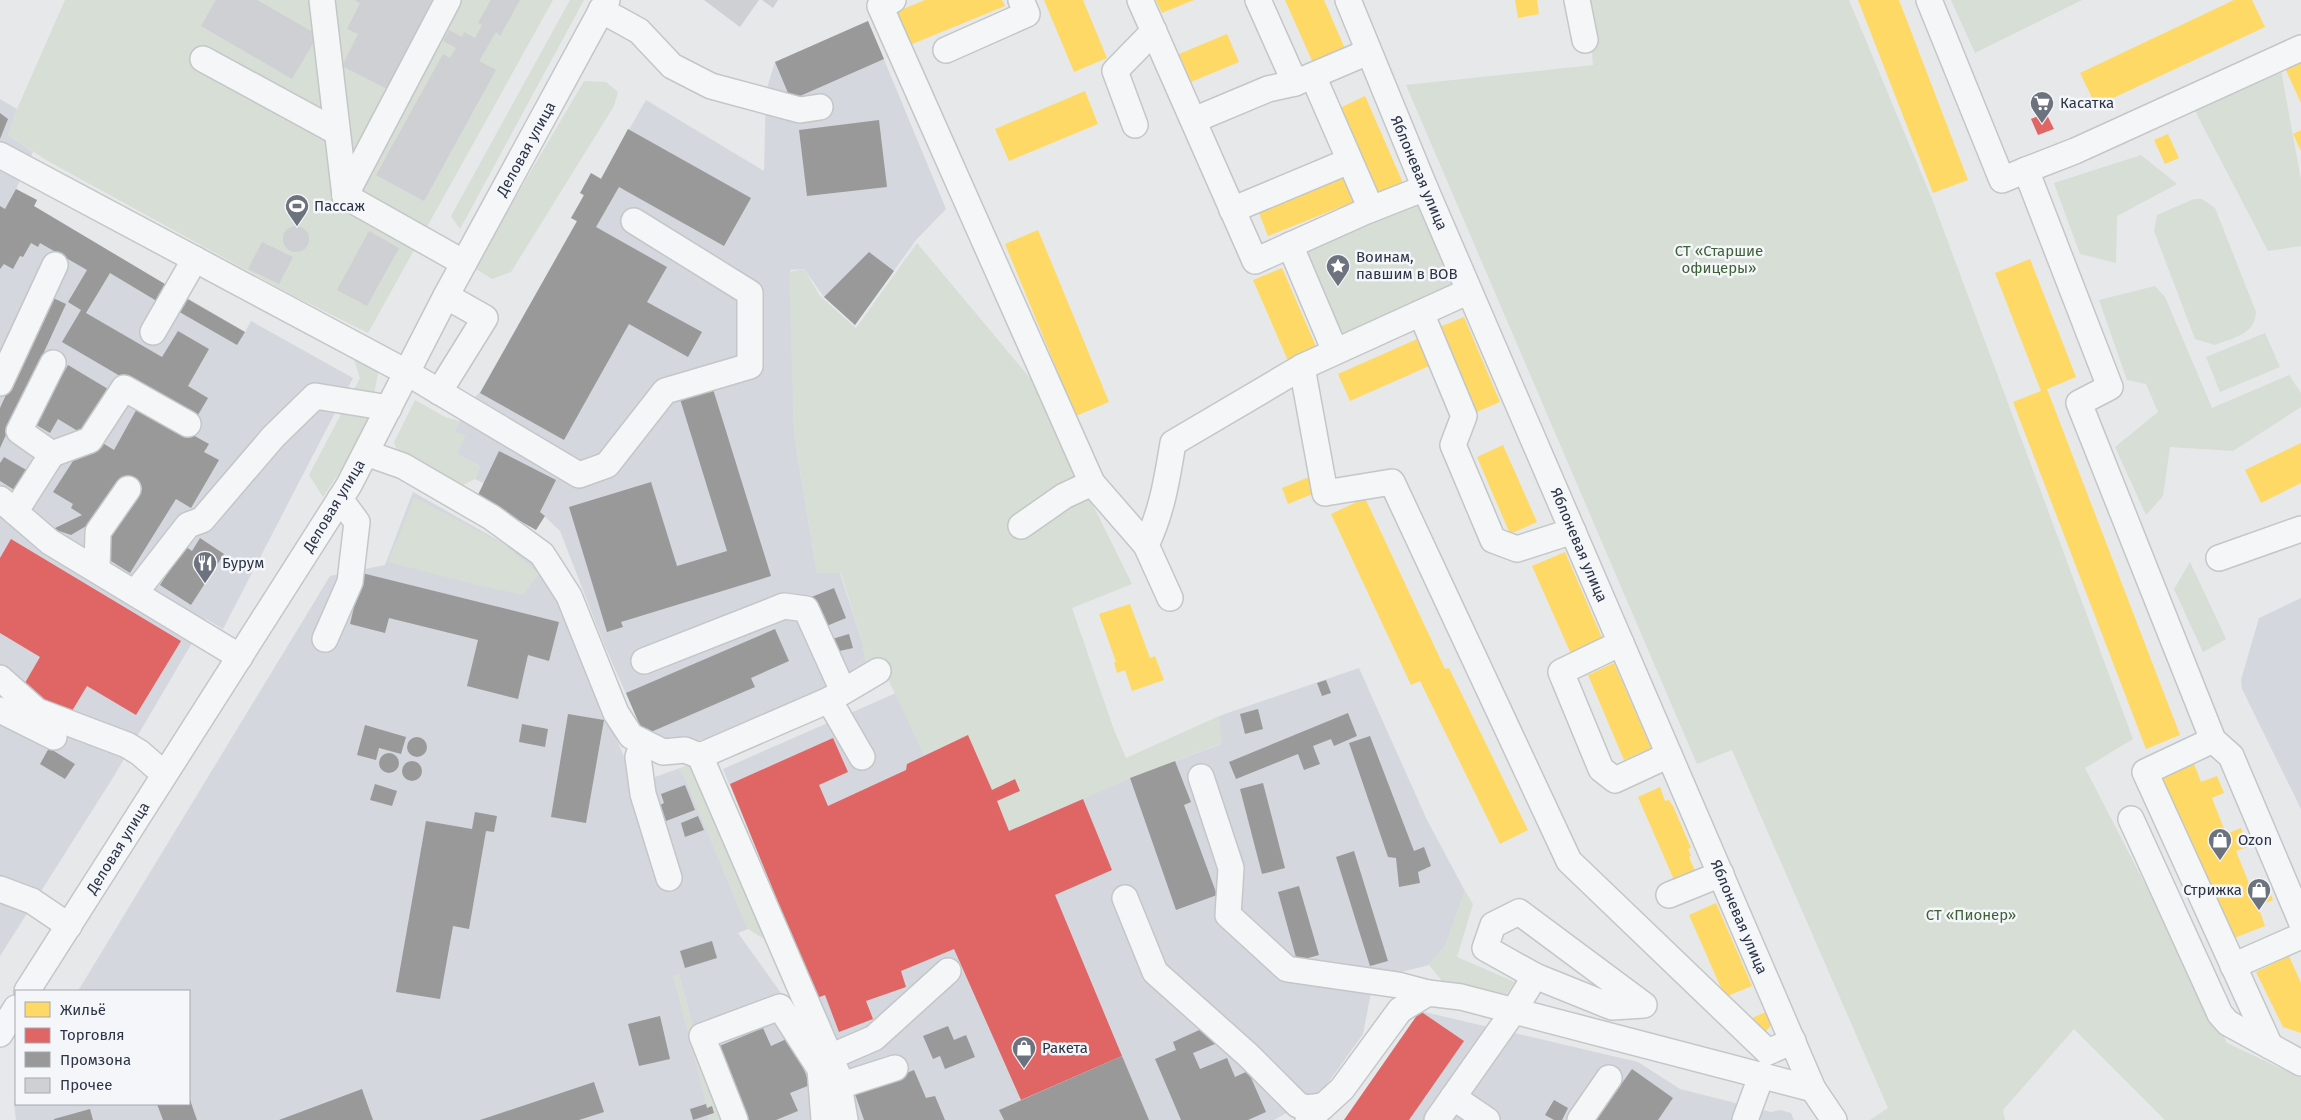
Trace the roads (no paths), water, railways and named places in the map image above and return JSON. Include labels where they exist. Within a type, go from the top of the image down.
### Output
[{"type":"street","points":[[322,0],[345,196]]},
{"type":"street","points":[[345,196],[448,0]]},
{"type":"street","points":[[893,0],[880,6],[1092,483],[1146,545],[1170,598]]},
{"type":"street","points":[[946,50],[1027,14],[1022,0]]},
{"type":"street","points":[[1140,0],[1255,261],[1425,188]]},
{"type":"street","points":[[1258,0],[1349,160],[1370,210]]},
{"type":"street","name":"Яблоневая улица","points":[[1348,0],[1425,188],[1813,1089],[1834,1120]]},
{"type":"street","points":[[1577,0],[1585,40]]},
{"type":"street","points":[[1929,0],[2002,180],[2075,151],[2301,48]]},
{"type":"street","points":[[604,5],[638,30],[672,66],[712,86],[800,110],[820,107]]},
{"type":"street","name":"Деловая улица","points":[[28,990],[69,926],[161,770],[240,657],[340,499],[366,453],[446,296],[604,5]]},
{"type":"street","points":[[1135,126],[1115,71],[1154,32]]},
{"type":"street","points":[[1194,120],[1268,89],[1304,80],[1368,52]]},
{"type":"street","points":[[203,59],[337,132]]},
{"type":"street","points":[[0,155],[406,372],[579,475],[607,465],[666,391],[750,366],[750,293],[634,221]]},
{"type":"street","points":[[1232,210],[1349,160]]},
{"type":"street","points":[[2026,170],[2110,387],[2079,403],[2213,740],[2232,756],[2301,921]]},
{"type":"street","points":[[345,196],[464,263]]},
{"type":"street","points":[[1290,245],[1335,351]]},
{"type":"street","points":[[153,332],[195,259]]},
{"type":"street","points":[[0,383],[55,266]]},
{"type":"street","points":[[1146,545],[1157,523],[1164,498],[1173,443],[1302,367],[1469,291]]},
{"type":"street","points":[[439,392],[485,318],[446,296]]},
{"type":"street","points":[[1420,313],[1464,416],[1453,445],[1493,540],[1518,549],[1573,531]]},
{"type":"street","points":[[52,454],[19,431],[53,363]]},
{"type":"street","points":[[1302,367],[1325,493],[1392,482],[1569,861],[1768,1052],[1793,1041]]},
{"type":"street","points":[[188,424],[124,388],[90,440],[52,454],[5,506],[50,542],[240,657]]},
{"type":"street","points":[[135,593],[188,525],[202,520],[273,437],[315,396],[388,408]]},
{"type":"street","points":[[366,453],[403,466],[491,517],[542,554],[569,596],[616,714],[631,736],[664,752],[684,750],[700,756],[836,696],[878,671]]},
{"type":"street","points":[[1021,526],[1064,496],[1092,483]]},
{"type":"street","points":[[97,570],[98,532],[128,489]]},
{"type":"street","points":[[325,640],[350,582],[357,522],[340,499]]},
{"type":"street","points":[[2219,558],[2301,529]]},
{"type":"street","points":[[644,661],[784,606],[806,609],[836,696],[862,757]]},
{"type":"street","points":[[1621,643],[1561,672],[1601,769],[1615,780],[1669,755]]},
{"type":"street","points":[[0,678],[38,711],[126,745],[140,753],[161,770]]},
{"type":"street","points":[[0,710],[51,736],[161,770]]},
{"type":"street","points":[[2213,740],[2145,772],[2270,1046]]},
{"type":"street","points":[[643,742],[638,758],[643,794],[669,878]]},
{"type":"street","points":[[700,756],[837,1073],[845,1120]]},
{"type":"street","points":[[1201,778],[1231,868],[1228,915],[1287,969],[1398,985],[1461,997],[1513,1012],[1762,1074],[1813,1089]]},
{"type":"street","points":[[2131,819],[2220,1014],[2228,1023],[2301,1062]]},
{"type":"street","points":[[1670,895],[1721,874]]},
{"type":"street","points":[[0,889],[32,901],[69,926]]},
{"type":"street","points":[[1125,898],[1155,972],[1248,1055],[1298,1105],[1318,1115],[1342,1089],[1400,1010],[1428,992]]},
{"type":"street","points":[[1519,912],[1644,1005],[1612,1007],[1535,976],[1485,948],[1493,925],[1519,912]]},
{"type":"street","points":[[2233,966],[2301,936]]},
{"type":"street","points":[[830,1057],[874,1038],[948,971]]},
{"type":"street","points":[[1437,1120],[1513,1012],[1535,976]]},
{"type":"street","points":[[735,1120],[702,1036],[780,1007],[820,1069],[824,1120]]},
{"type":"street","points":[[0,1034],[15,1010]]},
{"type":"street","points":[[839,1086],[894,1068]]},
{"type":"street","points":[[1745,1120],[1762,1074]]},
{"type":"street","points":[[1580,1120],[1609,1078]]},
{"type":"street","points":[[1453,1097],[1487,1120]]},
{"type":"place","name":"Касатка","points":[[2042,124]]},
{"type":"place","name":"Пассаж","points":[[297,227]]},
{"type":"place","name":"Воинам, павшим в ВОВ","points":[[1338,287]]},
{"type":"place","name":"Бурум","points":[[205,584]]},
{"type":"place","name":"Ozon","points":[[2220,861]]},
{"type":"place","name":"Стрижка","points":[[2259,911]]},
{"type":"place","name":"Ракета","points":[[1024,1069]]},
{"type":"park label","name":"СТ «Старшие офицеры»","points":[[1719,260]]},
{"type":"park label","name":"СТ «Пионер»","points":[[1971,915]]}]
